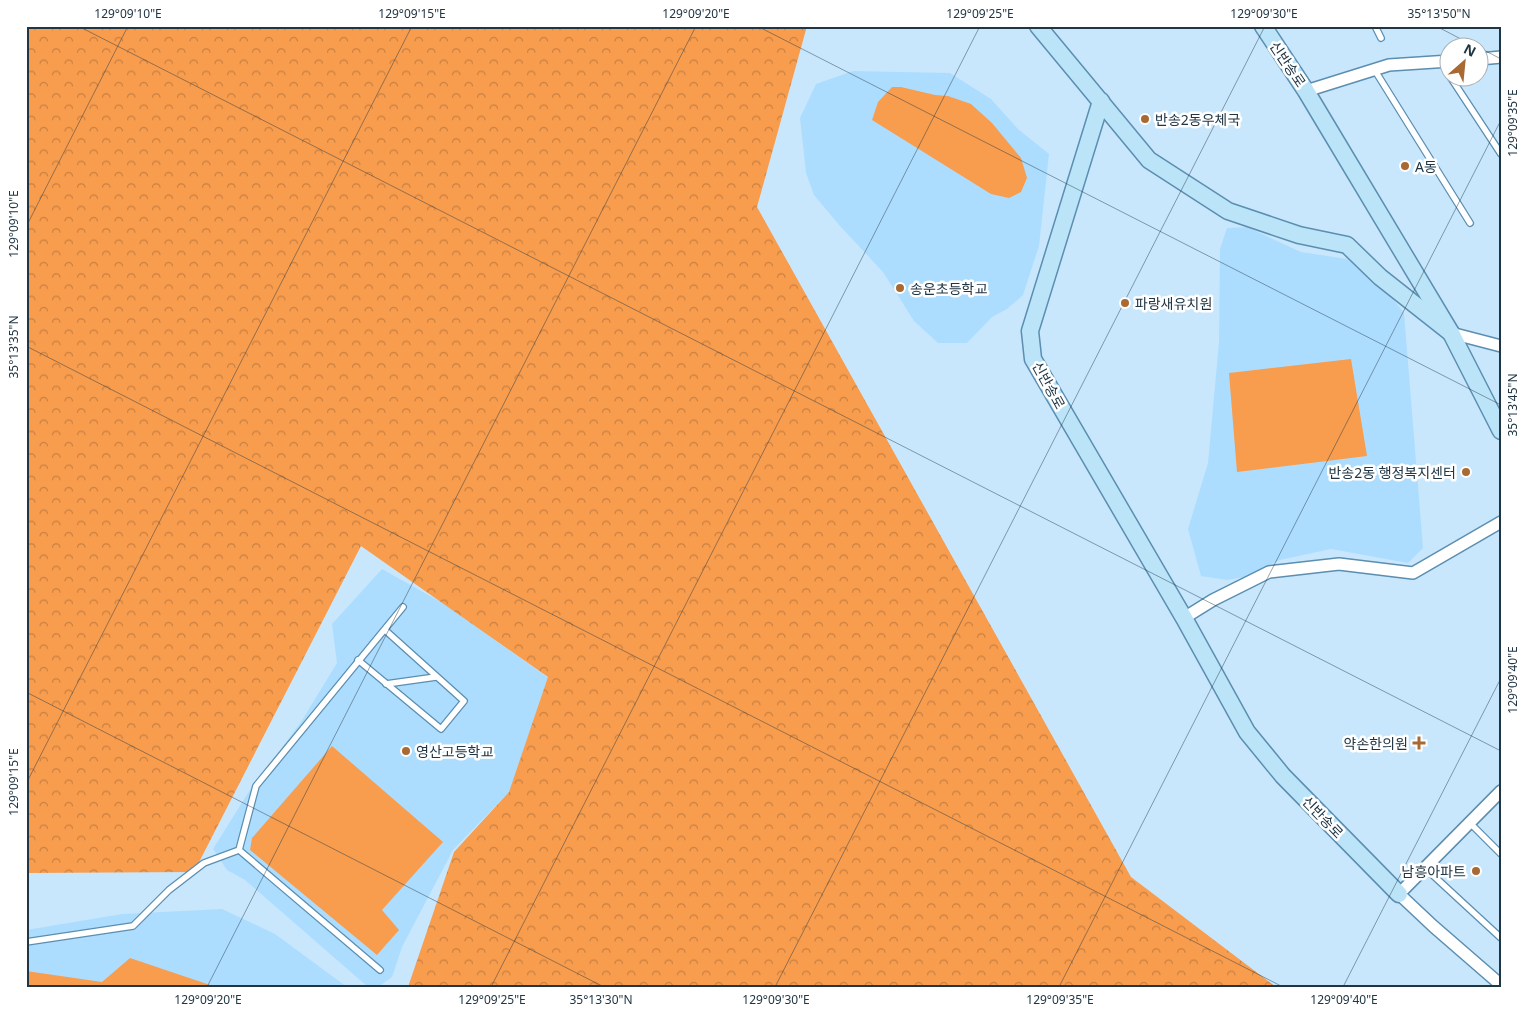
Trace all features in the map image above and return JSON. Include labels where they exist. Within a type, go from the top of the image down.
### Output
[{"type":"main road","name":"신반송로","points":[[1038,26],[1149,160],[1228,212],[1299,235],[1347,245],[1380,277],[1451,334]]},
{"type":"main road","name":"신반송로","points":[[1265,27],[1306,91],[1451,334],[1501,431]]},
{"type":"main road","name":"신반송로","points":[[1101,101],[1030,331],[1033,359],[1184,618],[1247,732],[1283,776],[1399,894]]},
{"type":"street","points":[[1306,91],[1388,65],[1440,61]]},
{"type":"street","points":[[1451,334],[1500,346]]},
{"type":"street","points":[[1184,618],[1213,600],[1269,572],[1339,564],[1413,573],[1501,522]]},
{"type":"street","points":[[1399,894],[1501,790]]},
{"type":"street","name":"신반송로","points":[[1399,894],[1501,985]]},
{"type":"lane","points":[[1375,26],[1381,38]]},
{"type":"lane","points":[[1374,69],[1470,223]]},
{"type":"lane","points":[[1458,88],[1501,154]]},
{"type":"lane","points":[[239,850],[256,786],[403,607]]},
{"type":"lane","points":[[358,660],[441,729],[464,701],[385,630]]},
{"type":"lane","points":[[386,684],[436,677]]},
{"type":"lane","points":[[1469,822],[1501,854]]},
{"type":"lane","points":[[26,942],[133,926],[169,890],[204,863],[239,850]]},
{"type":"lane","points":[[239,850],[380,970]]},
{"type":"lane","points":[[1424,867],[1501,938]]},
{"type":"shaded area","points":[[853,71],[950,73],[991,99],[1018,129],[1049,154],[1039,246],[1023,295],[1007,309],[992,317],[967,343],[938,343],[914,321],[883,272],[814,195],[806,173],[800,118],[816,84]]},
{"type":"shaded area","points":[[1247,227],[1301,252],[1347,259],[1385,289],[1404,313],[1423,548],[1408,563],[1331,549],[1280,560],[1244,577],[1227,580],[1201,576],[1188,529],[1208,463],[1219,342],[1220,249],[1227,228]]},
{"type":"shaded area","points":[[382,569],[446,605],[554,682],[509,792],[453,850],[402,947],[392,977],[378,987],[368,987],[245,880],[227,870],[213,849],[248,793],[301,722],[337,663],[332,624]]},
{"type":"shaded area","points":[[222,909],[275,934],[347,987],[26,987],[26,930],[122,914]]},
{"type":"green space","points":[[26,26],[807,26],[757,207],[1131,877],[1276,987],[408,987],[454,852],[509,792],[548,677],[361,546],[194,872],[26,873]]},
{"type":"green space","points":[[892,87],[948,96],[971,104],[992,123],[1021,158],[1027,178],[1021,192],[1009,198],[991,194],[872,120],[878,102]]},
{"type":"green space","points":[[1351,359],[1367,456],[1237,472],[1229,373]]},
{"type":"green space","points":[[332,746],[443,842],[382,910],[399,930],[377,955],[250,850],[252,838]]},
{"type":"green space","points":[[130,958],[216,987],[26,987],[26,971],[102,982]]},
{"type":"place","name":"반송2동우체국","points":[[1145,119]]},
{"type":"place","name":"A동","points":[[1405,166]]},
{"type":"place","name":"송운초등학교","points":[[900,288]]},
{"type":"place","name":"파랑새유치원","points":[[1125,303]]},
{"type":"place","name":"반송2동 행정복지센터","points":[[1466,472]]},
{"type":"place","name":"약손한의원","points":[[1419,743]]},
{"type":"place","name":"영산고등학교","points":[[406,751]]},
{"type":"place","name":"남흥아파트","points":[[1476,871]]}]
